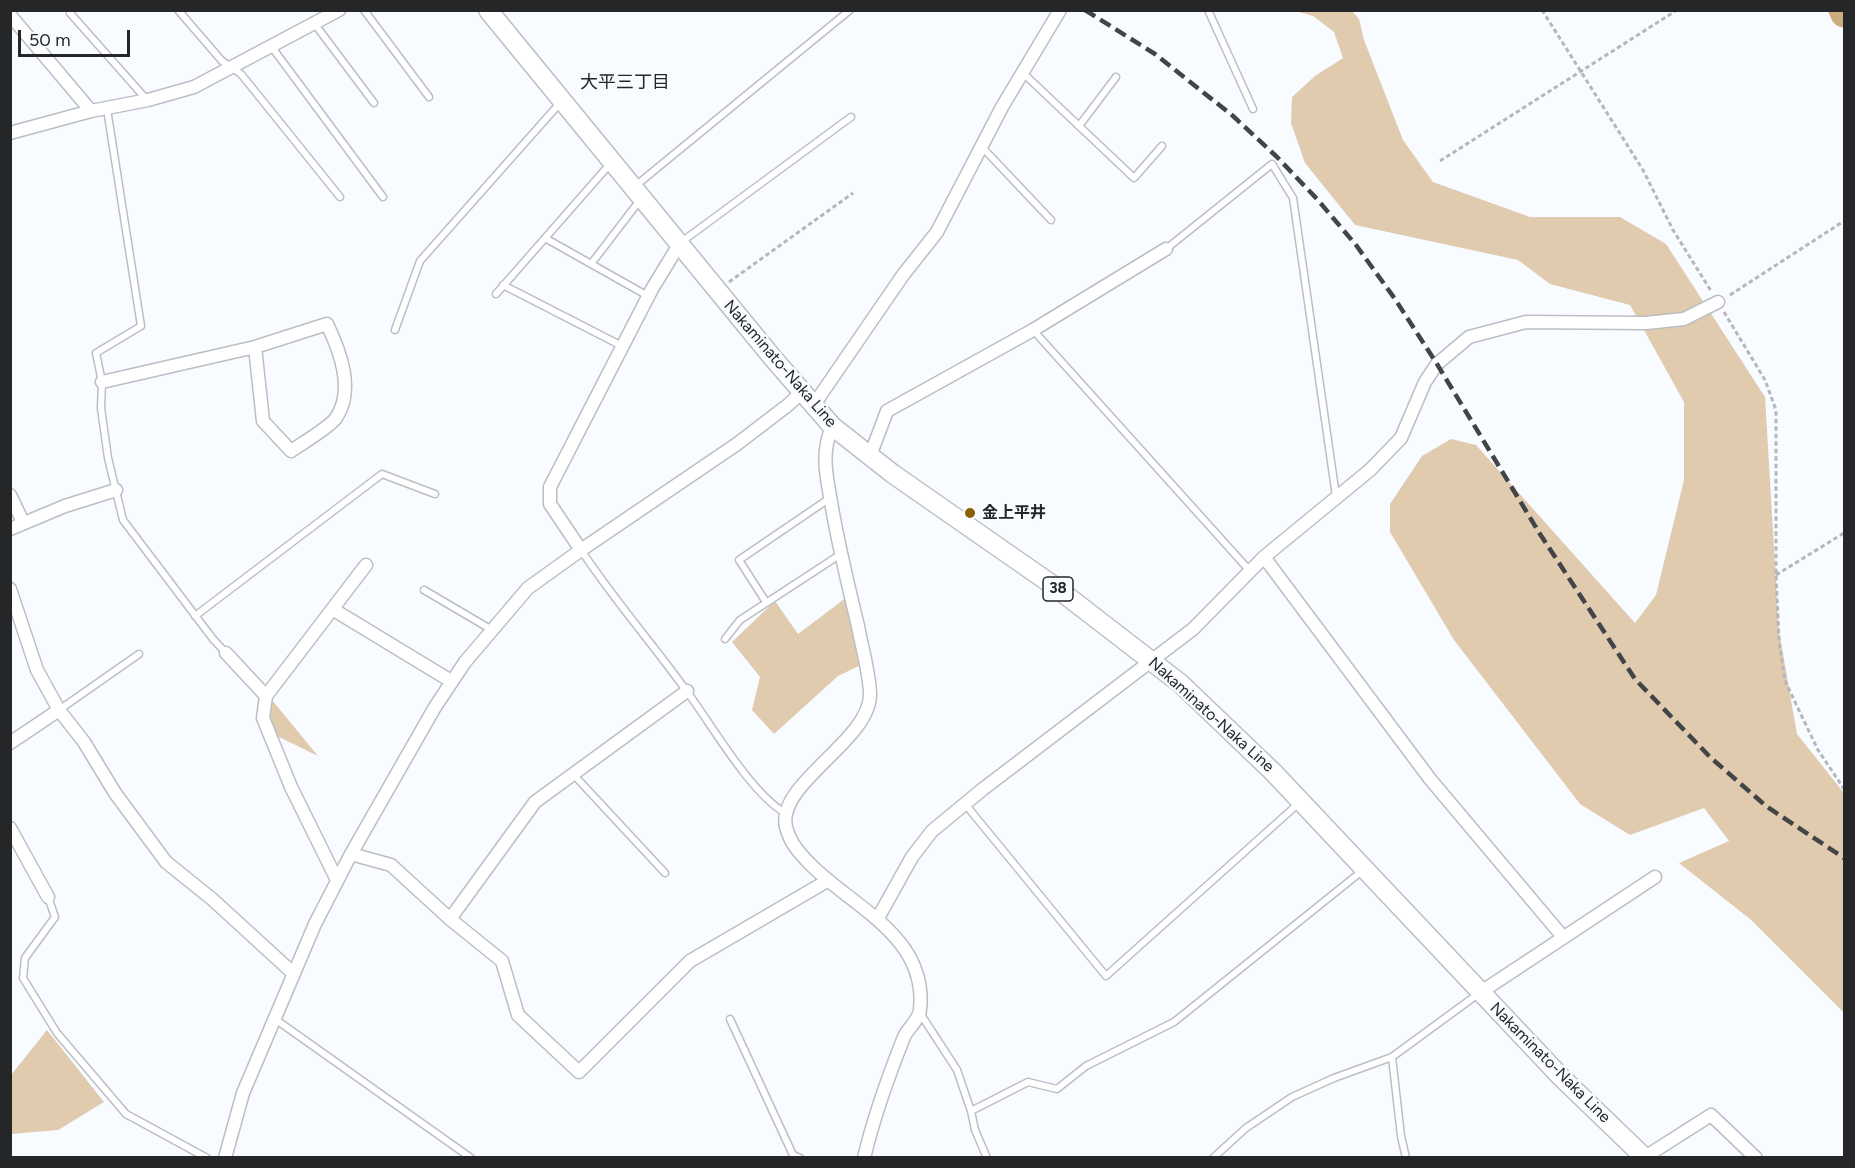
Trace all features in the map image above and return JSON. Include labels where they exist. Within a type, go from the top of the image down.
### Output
[{"type":"main road","name":"Nakaminato-Naka Line","points":[[491,12],[832,426],[870,456],[1054,586],[1181,684],[1233,732],[1301,801],[1562,1077],[1645,1157]]},
{"type":"street","points":[[10,133],[194,87],[339,10]]},
{"type":"street","points":[[225,1158],[243,1093],[315,924],[351,854],[451,681],[528,588],[737,444],[788,405],[808,399],[937,232],[981,145],[1060,10]]},
{"type":"street","points":[[10,15],[91,111]]},
{"type":"street","points":[[581,550],[549,504],[550,487],[648,296],[680,243]]},
{"type":"street","points":[[870,456],[887,411],[1033,330],[1166,249]]},
{"type":"street","points":[[878,918],[912,858],[932,831],[1151,659],[1193,629],[1264,557],[1370,470],[1401,438],[1425,382],[1437,364],[1469,337],[1526,322],[1646,323],[1684,319],[1718,303]]},
{"type":"street","points":[[102,382],[255,347],[327,324],[340,351],[345,395],[336,418],[291,451],[263,421],[255,347]]},
{"type":"street","points":[[832,426],[825,447],[825,463],[841,554],[867,667],[870,703],[855,729],[793,798],[785,813],[786,826],[798,852],[827,881],[878,918],[906,951],[921,987],[920,1013],[906,1034],[876,1110],[864,1158]]},
{"type":"street","points":[[10,529],[65,506],[116,490]]},
{"type":"street","points":[[10,495],[23,522]]},
{"type":"street","points":[[1264,557],[1430,779],[1563,937]]},
{"type":"street","points":[[337,880],[291,787],[263,718],[266,696],[334,610],[366,565]]},
{"type":"street","points":[[10,590],[37,670],[59,710],[84,742],[115,793],[166,862],[212,899],[294,974]]},
{"type":"street","points":[[334,610],[451,681]]},
{"type":"street","points":[[226,653],[266,696]]},
{"type":"street","points":[[450,919],[536,802],[687,691]]},
{"type":"street","points":[[10,743],[59,710]]},
{"type":"street","points":[[10,828],[48,897]]},
{"type":"street","points":[[351,854],[391,865],[450,919],[502,961],[518,1015],[579,1072],[690,962],[827,881]]},
{"type":"street","points":[[1481,992],[1655,877]]},
{"type":"street","points":[[1645,1157],[1711,1115],[1756,1158]]},
{"type":"lane","points":[[178,10],[222,61],[240,74],[340,197]]},
{"type":"lane","points":[[364,10],[429,97]]},
{"type":"lane","points":[[591,264],[638,192],[850,10]]},
{"type":"lane","points":[[1208,10],[1253,109]]},
{"type":"lane","points":[[70,13],[148,100]]},
{"type":"lane","points":[[314,22],[374,103]]},
{"type":"lane","points":[[270,46],[383,197]]},
{"type":"lane","points":[[1022,72],[1134,178],[1162,146]]},
{"type":"lane","points":[[1078,126],[1116,77]]},
{"type":"lane","points":[[395,330],[420,261],[562,100]]},
{"type":"lane","points":[[107,109],[141,326],[96,353],[102,382],[101,408],[108,458],[123,520],[195,616],[226,653]]},
{"type":"lane","points":[[680,243],[851,117]]},
{"type":"lane","points":[[981,145],[1050,220]]},
{"type":"lane","points":[[496,294],[613,161]]},
{"type":"lane","points":[[1166,249],[1272,164],[1293,198],[1336,496]]},
{"type":"lane","points":[[545,238],[648,296]]},
{"type":"lane","points":[[503,285],[622,346]]},
{"type":"lane","points":[[1033,330],[1250,571]]},
{"type":"lane","points":[[195,616],[382,474],[435,494]]},
{"type":"lane","points":[[766,602],[739,560],[830,498]]},
{"type":"lane","points":[[581,550],[604,585],[687,691],[748,777],[772,805],[785,813]]},
{"type":"lane","points":[[725,639],[740,620],[841,554]]},
{"type":"lane","points":[[424,590],[492,631]]},
{"type":"lane","points":[[59,710],[138,654]]},
{"type":"lane","points":[[573,774],[665,873]]},
{"type":"lane","points":[[964,804],[1106,976],[1301,801]]},
{"type":"lane","points":[[972,1111],[1028,1082],[1057,1089],[1086,1065],[1174,1022],[1365,868]]},
{"type":"lane","points":[[48,897],[55,917],[25,958],[23,978],[57,1033],[126,1114],[207,1158]]},
{"type":"lane","points":[[1213,1158],[1222,1155],[1246,1128],[1292,1097],[1334,1078],[1392,1057],[1481,992]]},
{"type":"lane","points":[[920,1013],[957,1070],[972,1111],[975,1130],[987,1158]]},
{"type":"lane","points":[[275,1018],[471,1158]]},
{"type":"lane","points":[[730,1019],[793,1155],[800,1158]]},
{"type":"lane","points":[[1392,1057],[1401,1136],[1406,1158]]},
{"type":"path","points":[[1542,10],[1642,170],[1673,230],[1765,380],[1776,410],[1776,575],[1779,640],[1785,681],[1818,750],[1845,789]]},
{"type":"path","points":[[1440,161],[1677,10]]},
{"type":"path","points":[[718,290],[853,193]]},
{"type":"path","points":[[1718,303],[1845,221]]},
{"type":"path","points":[[1776,575],[1845,532]]},
{"type":"shaded area","points":[[1296,11],[1352,11],[1359,19],[1364,40],[1403,140],[1433,182],[1530,217],[1620,217],[1666,244],[1765,397],[1779,631],[1797,734],[1844,793],[1844,1013],[1750,919],[1679,863],[1729,841],[1704,808],[1630,835],[1580,804],[1454,640],[1390,532],[1390,504],[1422,456],[1451,439],[1476,445],[1635,623],[1656,595],[1684,480],[1684,402],[1630,305],[1550,284],[1518,260],[1355,225],[1305,163],[1291,123],[1292,97],[1315,76],[1343,58],[1334,32],[1313,16]]},
{"type":"shaded area","points":[[847,597],[863,664],[838,676],[774,734],[752,710],[760,677],[732,642],[775,601],[798,634]]},
{"type":"shaded area","points":[[272,700],[318,756],[275,735],[268,717]]},
{"type":"shaded area","points":[[47,1030],[104,1102],[58,1130],[11,1134],[11,1075]]},
{"type":"waterway","points":[[1842,10],[1844,14]]},
{"type":"railway","points":[[1085,10],[1155,54],[1233,116],[1317,199],[1356,245],[1395,299],[1540,534],[1635,679],[1710,757],[1766,806],[1844,858]]},
{"type":"place","name":"金上平井","points":[[970,513]]},
{"type":"district","name":"大平三丁目","points":[[625,83]]}]
